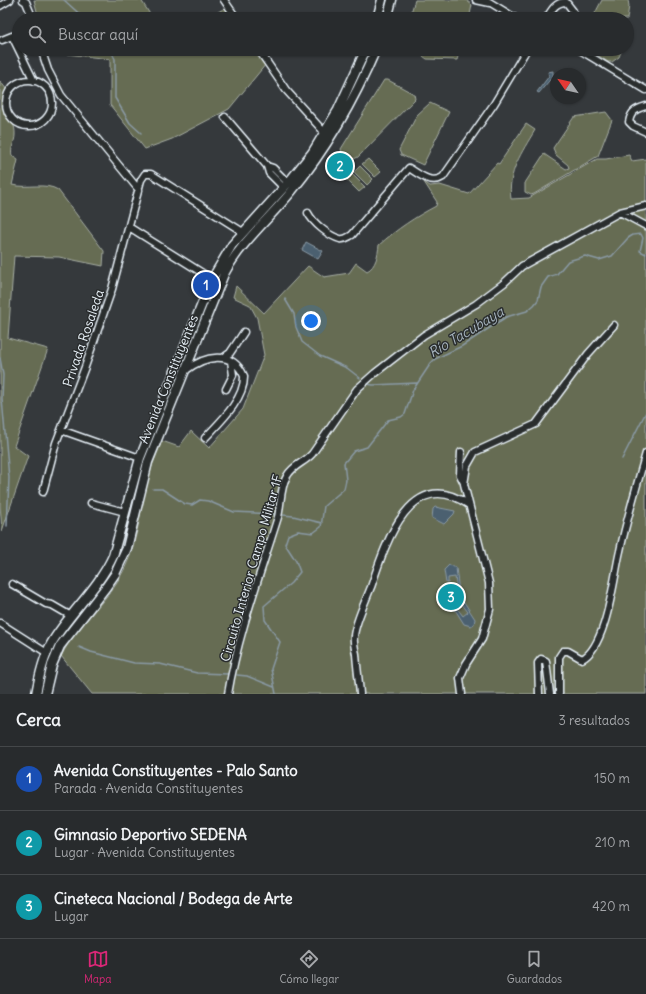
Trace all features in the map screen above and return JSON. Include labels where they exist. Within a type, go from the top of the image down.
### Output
[{"type":"highway","points":[[379,12],[382,0]]},
{"type":"highway","points":[[389,12],[392,0]]},
{"type":"highway","name":"Avenida Constituyentes","points":[[36,694],[47,653],[71,616],[107,570],[118,542],[140,458],[212,279],[221,262],[243,232],[286,185],[325,133],[351,85],[363,56]]},
{"type":"highway","name":"Avenida Constituyentes","points":[[45,694],[52,665],[60,646],[106,587],[122,561],[130,536],[148,462],[213,298],[228,265],[290,192],[327,144],[354,97],[373,56]]},
{"type":"street","points":[[0,6],[10,0]]},
{"type":"street","points":[[23,0],[26,2],[30,12]]},
{"type":"street","points":[[224,0],[232,12]]},
{"type":"street","points":[[476,0],[488,1],[506,12]]},
{"type":"street","points":[[550,12],[555,5],[560,2],[566,2],[573,12]]},
{"type":"street","points":[[2,40],[12,36]]},
{"type":"street","points":[[22,56],[34,81],[46,88],[51,101],[48,114],[38,124],[24,125],[12,118],[6,105],[10,91],[20,82],[34,81]]},
{"type":"street","points":[[43,56],[48,70],[61,95],[139,190]]},
{"type":"street","points":[[263,56],[286,90],[325,133]]},
{"type":"street","points":[[308,214],[311,220],[328,232],[339,239],[345,239],[352,235],[409,168],[432,181],[443,177],[494,104],[523,56]]},
{"type":"street","points":[[590,56],[646,90]]},
{"type":"street","points":[[51,101],[61,95]]},
{"type":"street","points":[[646,106],[636,109],[630,115],[628,122],[646,132]]},
{"type":"street","points":[[225,117],[267,166],[273,168],[286,185]]},
{"type":"street","name":"Privada Rosaleda","points":[[42,492],[61,430],[112,289],[139,190],[145,174],[151,174],[243,232]]},
{"type":"street","name":"Circuito Interior Campo Militar 1F","points":[[228,694],[247,618],[279,512],[286,478],[292,469],[306,461],[357,389],[386,364],[424,335],[476,304],[522,266],[620,212],[646,206]]},
{"type":"street","points":[[620,212],[646,226]]},
{"type":"street","points":[[129,227],[212,279]]},
{"type":"street","points":[[464,484],[467,466],[476,452],[536,424],[588,354],[614,325]]},
{"type":"street","points":[[222,358],[230,353],[244,332]]},
{"type":"street","points":[[193,349],[204,359]]},
{"type":"street","points":[[184,372],[196,362],[204,359],[222,358],[231,361],[243,373],[243,389],[206,438]]},
{"type":"street","points":[[226,389],[233,375],[231,361]]},
{"type":"street","points":[[61,430],[140,458]]},
{"type":"street","points":[[461,452],[460,475],[464,484],[489,583],[490,609],[482,639],[466,664],[460,678],[462,694]]},
{"type":"street","points":[[559,694],[559,657],[563,651],[568,651],[582,659],[588,656],[601,631],[610,607],[620,551],[646,452]]},
{"type":"street","points":[[360,694],[354,636],[386,542],[404,513],[420,498],[426,495],[445,494],[457,496],[469,505]]},
{"type":"street","points":[[91,503],[125,512]]},
{"type":"street","points":[[12,584],[46,604],[52,605],[71,616]]},
{"type":"street","points":[[0,623],[47,653]]},
{"type":"street","points":[[539,694],[538,663],[541,659],[546,661],[550,694]]},
{"type":"green space","points":[[34,0],[141,0],[149,12],[37,12]]},
{"type":"green space","points":[[415,0],[466,0],[472,5],[470,12],[411,12]]},
{"type":"green space","points":[[602,0],[628,0],[628,12],[596,12]]},
{"type":"green space","points":[[225,8],[228,12],[218,12]]},
{"type":"green space","points":[[83,56],[260,56],[266,64],[229,109],[172,139],[145,149],[110,105],[110,59]]},
{"type":"green space","points":[[423,56],[458,56],[457,60],[427,59]]},
{"type":"green space","points":[[599,56],[619,56],[612,62],[608,62]]},
{"type":"green space","points":[[384,80],[388,80],[414,94],[415,99],[358,157],[352,159],[347,158],[343,155],[341,149]]},
{"type":"green space","points":[[0,81],[7,90],[5,105],[15,129],[12,156],[18,160],[12,185],[48,186],[58,190],[104,251],[103,266],[59,257],[14,256],[8,338],[48,349],[14,446],[28,456],[2,531],[0,505]]},
{"type":"green space","points":[[430,103],[449,112],[423,165],[401,155],[399,150],[417,115]]},
{"type":"green space","points":[[606,112],[612,120],[598,156],[534,194],[531,195],[525,192],[525,183],[544,154],[566,169],[569,168],[568,165],[556,155],[553,148],[574,117]]},
{"type":"green space","points":[[526,124],[535,130],[513,172],[510,189],[511,199],[529,198],[597,159],[629,155],[632,161],[646,159],[646,694],[92,694],[61,656],[75,634],[110,592],[124,570],[137,532],[148,479],[162,441],[179,447],[191,431],[209,448],[243,409],[264,355],[257,318],[250,305],[233,297],[236,286],[264,313],[308,266],[324,277],[349,273],[356,263],[367,271],[373,267],[379,245],[406,224],[436,206],[437,202],[424,182],[430,186],[440,185],[469,194],[497,163],[499,164]]},
{"type":"green space","points":[[368,159],[381,172],[375,177],[362,164]]},
{"type":"green space","points":[[360,166],[373,179],[367,185],[354,172]]},
{"type":"green space","points":[[352,174],[365,187],[359,192],[346,179]]},
{"type":"water","points":[[548,72],[550,72],[550,80],[539,93],[537,92],[549,76]]},
{"type":"water","points":[[306,242],[323,251],[318,259],[302,250]]},
{"type":"water","points":[[435,507],[455,511],[444,524],[432,518],[433,509]]},
{"type":"water","points":[[449,565],[456,568],[459,591],[457,591],[455,577],[448,578],[448,583],[446,583],[444,570]]},
{"type":"water","points":[[464,602],[475,619],[474,624],[471,626],[464,624],[454,608],[456,607],[463,616],[468,612],[461,603]]},
{"type":"waterway","points":[[64,0],[77,12]]},
{"type":"waterway","points":[[114,56],[115,59],[115,98],[130,123],[141,133]]},
{"type":"waterway","name":"Río Tacubaya","points":[[276,694],[271,669],[280,642],[265,620],[264,606],[291,583],[300,572],[296,561],[285,544],[288,535],[298,531],[313,533],[321,527],[324,506],[344,489],[346,480],[344,463],[354,451],[367,447],[388,420],[401,417],[405,414],[413,390],[435,359],[462,346],[506,317],[527,311],[538,300],[541,287],[548,277],[557,274],[568,261],[585,256],[599,260],[612,256],[628,238],[633,235],[641,234],[643,238],[640,251],[646,254]]},
{"type":"waterway","points":[[285,299],[294,314],[296,327],[302,342],[320,356],[347,368],[360,378]]},
{"type":"waterway","points":[[0,358],[3,375],[2,399],[9,478],[7,526]]},
{"type":"waterway","points":[[367,384],[417,383]]},
{"type":"waterway","points":[[622,459],[646,412]]},
{"type":"waterway","points":[[153,489],[162,489],[185,504],[192,505],[200,500],[208,501],[234,512],[274,514]]},
{"type":"waterway","points":[[283,515],[322,523]]},
{"type":"waterway","points":[[79,647],[91,652],[134,663],[160,664],[197,673],[228,674]]},
{"type":"waterway","points":[[237,675],[247,676],[274,687]]},
{"type":"place","name":"Gimnasio Deportivo SEDENA","points":[[340,166]]},
{"type":"place","name":"Avenida Constituyentes - Palo Santo","points":[[206,285]]},
{"type":"place","name":"Cineteca Nacional / Bodega de Arte","points":[[451,597]]}]
